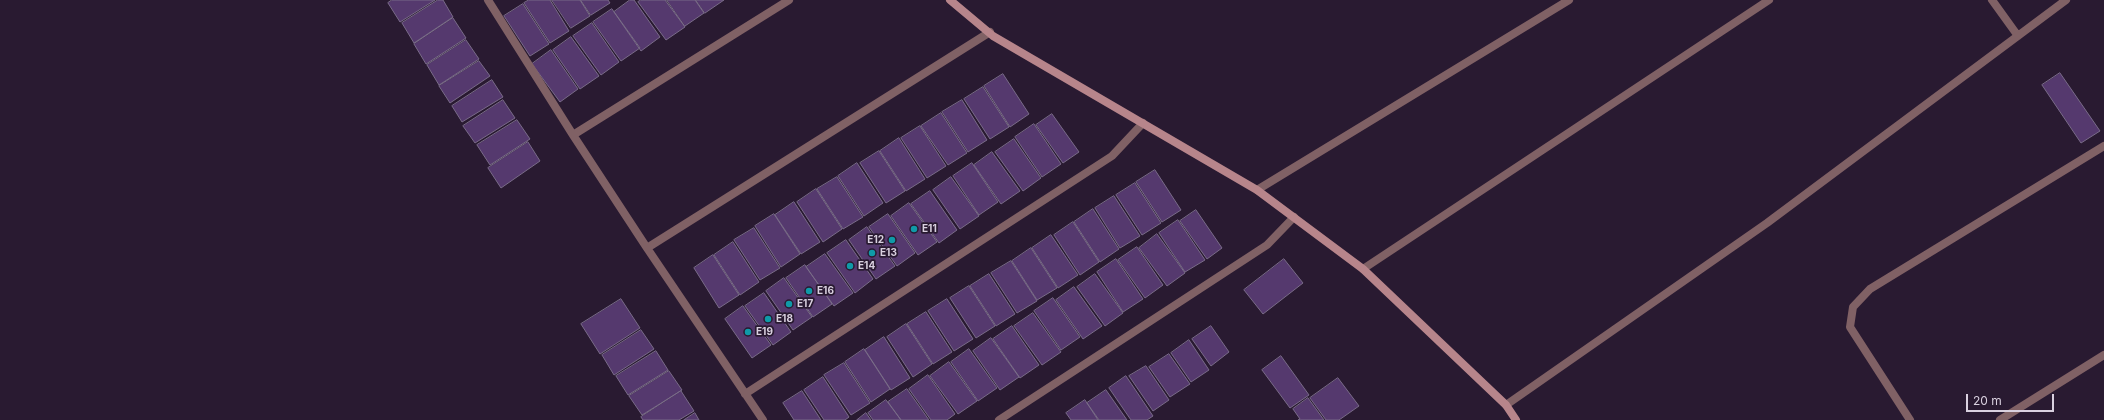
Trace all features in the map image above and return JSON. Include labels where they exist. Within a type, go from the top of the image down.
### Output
[{"type":"street","points":[[488,0],[573,135],[763,420]]},
{"type":"street","points":[[573,135],[789,0]]},
{"type":"street","points":[[950,0],[990,32],[1257,190],[1294,217],[1363,269],[1506,405],[1516,420]]},
{"type":"street","points":[[1257,190],[1569,0]]},
{"type":"street","points":[[1363,269],[1769,0]]},
{"type":"street","points":[[1992,0],[2018,36]]},
{"type":"street","points":[[1506,405],[1767,223],[2065,0]]},
{"type":"street","points":[[647,248],[990,32]]},
{"type":"street","points":[[745,394],[1112,156],[1143,123]]},
{"type":"street","points":[[1910,420],[1850,327],[1853,307],[1870,289],[2104,146]]},
{"type":"street","points":[[999,420],[1267,245],[1294,217]]},
{"type":"street","points":[[2000,420],[2104,355]]},
{"type":"building","points":[[392,0],[435,0],[400,22],[388,3]]},
{"type":"building","points":[[438,0],[443,0],[453,17],[414,43],[402,23]]},
{"type":"building","points":[[529,0],[550,0],[569,31],[550,43],[524,3]]},
{"type":"building","points":[[552,0],[580,0],[590,16],[571,28]]},
{"type":"building","points":[[581,0],[608,0],[610,3],[591,15]]},
{"type":"building","points":[[630,0],[634,0],[660,37],[641,51],[614,12]]},
{"type":"building","points":[[641,0],[665,0],[685,27],[666,40],[638,2]]},
{"type":"building","points":[[667,0],[695,0],[704,13],[685,26]]},
{"type":"building","points":[[696,0],[724,0],[705,13]]},
{"type":"building","points":[[523,4],[549,44],[530,56],[504,16]]},
{"type":"building","points":[[612,9],[640,48],[621,61],[593,22]]},
{"type":"building","points":[[453,18],[466,38],[426,64],[414,44]]},
{"type":"building","points":[[592,23],[619,62],[601,75],[573,36]]},
{"type":"building","points":[[571,37],[599,76],[580,89],[553,50]]},
{"type":"building","points":[[466,40],[479,59],[439,85],[427,65]]},
{"type":"building","points":[[551,50],[578,89],[560,102],[532,64]]},
{"type":"building","points":[[479,61],[490,76],[450,103],[439,86]]},
{"type":"building","points":[[2060,73],[2100,131],[2081,143],[2042,85]]},
{"type":"building","points":[[1003,74],[1029,114],[1010,127],[984,86]]},
{"type":"building","points":[[492,80],[503,97],[462,122],[452,106]]},
{"type":"building","points":[[983,87],[1009,127],[990,139],[964,99]]},
{"type":"building","points":[[503,100],[515,118],[475,143],[463,126]]},
{"type":"building","points":[[962,100],[987,140],[968,152],[942,112]]},
{"type":"building","points":[[941,113],[967,153],[948,165],[921,126]]},
{"type":"building","points":[[1052,114],[1079,152],[1063,163],[1036,125]]},
{"type":"building","points":[[517,120],[530,139],[490,165],[477,145]]},
{"type":"building","points":[[1034,124],[1061,164],[1042,177],[1015,137]]},
{"type":"building","points":[[920,126],[946,166],[927,178],[901,138]]},
{"type":"building","points":[[899,138],[925,179],[906,191],[880,151]]},
{"type":"building","points":[[1014,139],[1041,178],[1023,191],[995,152]]},
{"type":"building","points":[[528,142],[540,161],[501,188],[488,168]]},
{"type":"building","points":[[879,151],[905,191],[886,203],[860,163]]},
{"type":"building","points":[[992,152],[1020,191],[1001,204],[974,165]]},
{"type":"building","points":[[857,163],[883,203],[864,216],[838,176]]},
{"type":"building","points":[[972,163],[998,202],[979,215],[953,176]]},
{"type":"building","points":[[1155,170],[1181,210],[1162,222],[1136,182]]},
{"type":"building","points":[[837,177],[863,217],[843,229],[817,189]]},
{"type":"building","points":[[951,177],[979,216],[960,229],[933,190]]},
{"type":"building","points":[[1135,183],[1161,223],[1142,235],[1116,195]]},
{"type":"building","points":[[816,189],[842,229],[823,242],[797,202]]},
{"type":"building","points":[[930,191],[957,230],[939,243],[911,204]]},
{"type":"building","points":[[1114,196],[1140,236],[1120,248],[1095,208]]},
{"type":"building","points":[[794,202],[820,242],[801,254],[775,215]]},
{"type":"building","name":"E11","points":[[909,203],[937,242],[918,255],[891,216]]},
{"type":"building","points":[[1093,209],[1119,249],[1100,262],[1074,222]]},
{"type":"building","points":[[1196,210],[1222,248],[1207,259],[1180,221]]},
{"type":"building","points":[[774,214],[800,254],[781,267],[755,226]]},
{"type":"building","name":"E12","points":[[888,214],[915,253],[897,266],[869,227]]},
{"type":"building","points":[[1178,220],[1205,260],[1185,272],[1159,233]]},
{"type":"building","points":[[1073,222],[1099,262],[1080,275],[1054,235]]},
{"type":"building","name":"E13","points":[[867,227],[895,266],[876,279],[849,240]]},
{"type":"building","points":[[754,228],[780,268],[760,280],[734,240]]},
{"type":"building","points":[[1157,234],[1185,273],[1167,286],[1139,248]]},
{"type":"building","points":[[1051,235],[1078,275],[1058,288],[1032,248]]},
{"type":"building","name":"E14","points":[[846,240],[873,279],[855,293],[827,253]]},
{"type":"building","points":[[733,242],[759,282],[740,295],[714,255]]},
{"type":"building","points":[[1137,247],[1163,285],[1145,298],[1118,260]]},
{"type":"building","points":[[1031,248],[1057,288],[1037,300],[1012,261]]},
{"type":"building","points":[[825,254],[853,293],[834,306],[806,267]]},
{"type":"building","points":[[713,255],[739,295],[719,308],[694,268]]},
{"type":"building","points":[[1116,259],[1143,299],[1123,312],[1097,272]]},
{"type":"building","points":[[1284,259],[1303,283],[1263,314],[1244,290]]},
{"type":"building","points":[[1011,261],[1037,301],[1017,313],[991,273]]},
{"type":"building","name":"E16","points":[[805,265],[832,304],[813,317],[786,278]]},
{"type":"building","points":[[989,274],[1015,314],[996,326],[970,286]]},
{"type":"building","points":[[1095,274],[1123,313],[1105,326],[1077,287]]},
{"type":"building","name":"E17","points":[[784,278],[812,317],[793,330],[766,291]]},
{"type":"building","points":[[969,286],[995,326],[976,338],[950,298]]},
{"type":"building","points":[[1074,287],[1102,326],[1083,339],[1056,300]]},
{"type":"building","name":"E18","points":[[764,293],[791,332],[773,345],[745,306]]},
{"type":"building","points":[[1053,298],[1080,337],[1061,350],[1034,311]]},
{"type":"building","points":[[621,299],[640,328],[600,354],[581,324]]},
{"type":"building","points":[[947,299],[973,339],[954,351],[928,311]]},
{"type":"building","name":"E19","points":[[743,306],[771,345],[752,358],[725,319]]},
{"type":"building","points":[[926,312],[952,352],[933,364],[907,324]]},
{"type":"building","points":[[1033,313],[1061,352],[1042,365],[1014,326]]},
{"type":"building","points":[[906,324],[932,364],[913,377],[887,337]]},
{"type":"building","points":[[1012,326],[1039,365],[1020,378],[993,339]]},
{"type":"building","points":[[1211,326],[1229,352],[1211,366],[1192,339]]},
{"type":"building","points":[[641,330],[654,349],[614,375],[602,355]]},
{"type":"building","points":[[884,337],[910,378],[891,390],[865,350]]},
{"type":"building","points":[[991,338],[1019,377],[1000,390],[973,351]]},
{"type":"building","points":[[1189,340],[1209,370],[1191,382],[1171,353]]},
{"type":"building","points":[[864,349],[890,389],[871,402],[845,362]]},
{"type":"building","points":[[969,349],[997,388],[978,401],[951,362]]},
{"type":"building","points":[[656,351],[668,370],[628,395],[616,376]]},
{"type":"building","points":[[1169,354],[1190,384],[1170,397],[1149,367]]},
{"type":"building","points":[[1281,356],[1309,395],[1290,408],[1262,370]]},
{"type":"building","points":[[949,362],[977,401],[958,414],[930,376]]},
{"type":"building","points":[[844,363],[870,403],[851,415],[824,375]]},
{"type":"building","points":[[1146,366],[1169,400],[1153,411],[1129,376]]},
{"type":"building","points":[[669,371],[682,390],[642,415],[629,396]]},
{"type":"building","points":[[928,375],[955,414],[947,420],[931,420],[909,389]]},
{"type":"building","points":[[1126,376],[1153,416],[1147,420],[1131,420],[1109,388]]},
{"type":"building","points":[[823,377],[849,417],[845,420],[824,420],[804,390]]},
{"type":"building","points":[[1338,378],[1359,406],[1339,420],[1326,420],[1310,398]]},
{"type":"building","points":[[907,389],[929,420],[901,420],[888,402]]},
{"type":"building","points":[[1106,390],[1127,420],[1099,420],[1087,403]]},
{"type":"building","points":[[681,391],[694,411],[679,420],[643,420],[641,417]]},
{"type":"building","points":[[802,391],[821,420],[794,420],[783,403]]},
{"type":"building","points":[[1308,398],[1324,420],[1298,420],[1300,419],[1293,409]]},
{"type":"building","points":[[886,400],[901,420],[873,420],[868,413]]},
{"type":"building","points":[[1085,400],[1098,420],[1071,420],[1066,413]]},
{"type":"building","points":[[695,413],[699,420],[684,420]]},
{"type":"building","points":[[866,413],[871,420],[857,420]]},
{"type":"place","name":"E11","points":[[914,229]]},
{"type":"place","name":"E12","points":[[892,240]]},
{"type":"place","name":"E13","points":[[872,253]]},
{"type":"place","name":"E14","points":[[850,266]]},
{"type":"place","name":"E16","points":[[809,291]]},
{"type":"place","name":"E17","points":[[789,304]]},
{"type":"place","name":"E18","points":[[768,319]]},
{"type":"place","name":"E19","points":[[748,332]]}]
